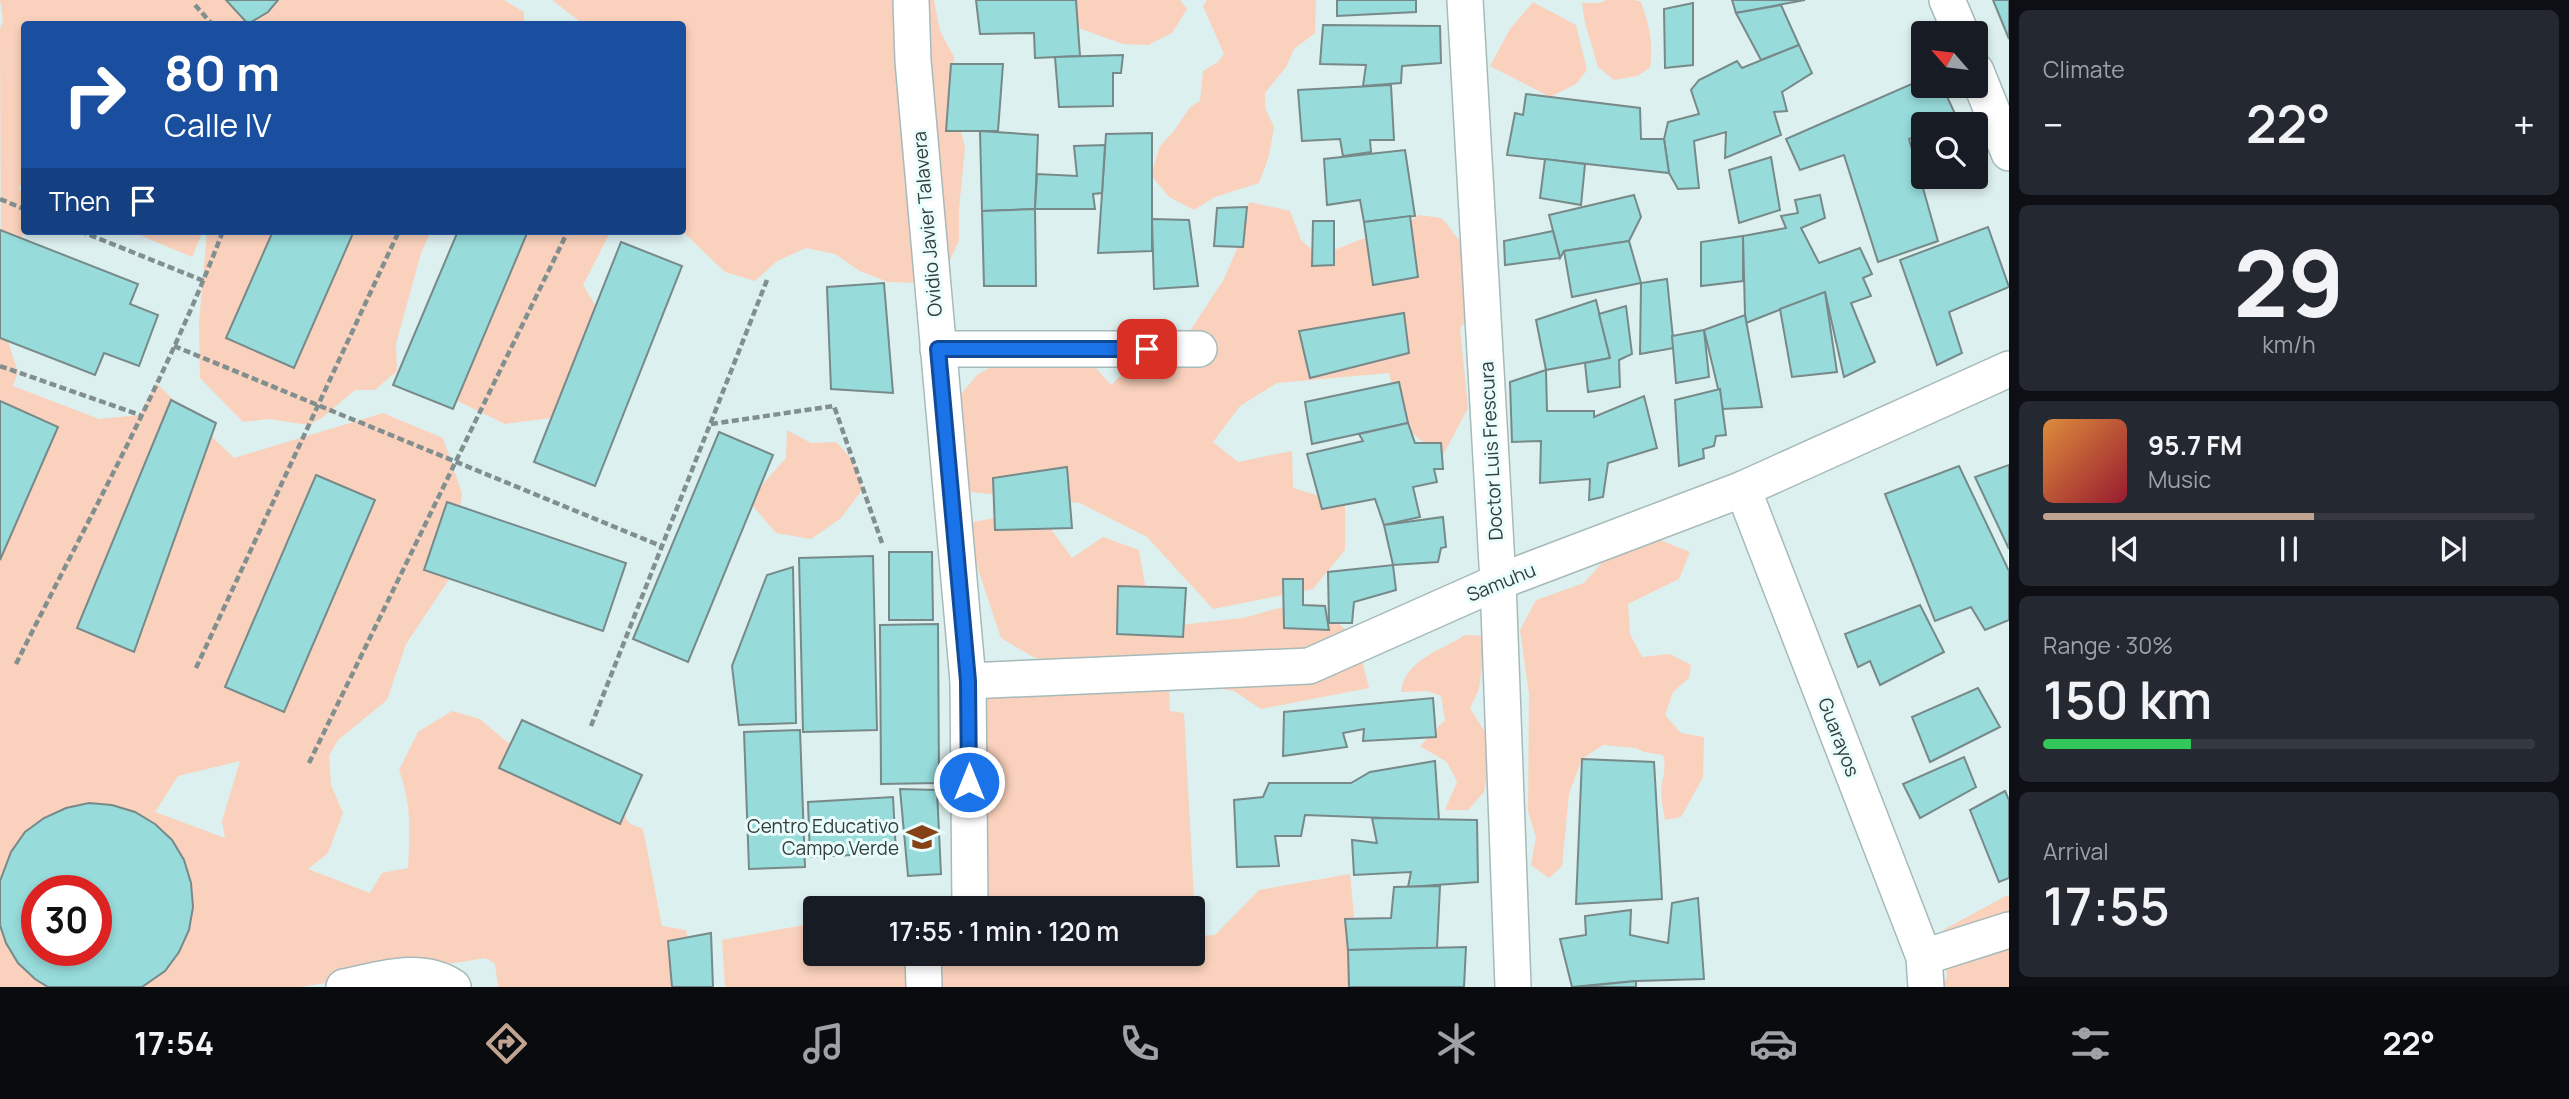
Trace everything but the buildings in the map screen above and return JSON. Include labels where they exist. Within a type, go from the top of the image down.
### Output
[{"type":"street","name":"Ovidio Javier Talavera","points":[[911,0],[914,75],[968,681],[970,896]]},
{"type":"street","name":"Doctor Luis Frescura","points":[[1465,0],[1498,582],[1513,987]]},
{"type":"street","points":[[1947,0],[1956,21]]},
{"type":"street","points":[[1987,98],[2009,153]]},
{"type":"street","points":[[938,349],[1199,349]]},
{"type":"street","name":"Samuhu","points":[[968,681],[1309,666],[1498,582],[1744,489],[2009,369]]},
{"type":"street","name":"Guarayos","points":[[1744,489],[1925,972]]},
{"type":"street","points":[[1925,972],[2009,930]]},
{"type":"street","points":[[923,966],[924,987]]},
{"type":"street","points":[[344,987],[406,974],[444,980],[453,987]]},
{"type":"path","points":[[195,5],[209,21]]},
{"type":"path","points":[[0,199],[21,208]]},
{"type":"path","points":[[90,235],[204,281]]},
{"type":"path","points":[[16,664],[174,346],[221,235]]},
{"type":"path","points":[[195,668],[397,235]]},
{"type":"path","points":[[309,763],[566,235]]},
{"type":"path","points":[[591,726],[767,280]]},
{"type":"path","points":[[174,346],[661,546]]},
{"type":"path","points":[[0,366],[140,415]]},
{"type":"path","points":[[710,424],[834,405],[882,543]]},
{"type":"shaded area","points":[[0,0],[504,0],[524,12],[524,21],[21,21],[21,186],[18,185],[21,192],[23,235],[1,264],[0,29],[3,20]]},
{"type":"shaded area","points":[[552,0],[934,0],[940,31],[954,57],[958,117],[965,148],[959,241],[946,268],[920,283],[888,282],[860,271],[835,254],[806,248],[777,261],[755,281],[725,272],[686,235],[686,21],[579,21]]},
{"type":"shaded area","points":[[1037,0],[1180,0],[1187,9],[1172,33],[1148,45],[1123,44],[1062,22]]},
{"type":"shaded area","points":[[1207,0],[1316,0],[1315,33],[1294,49],[1286,67],[1265,93],[1265,108],[1274,127],[1269,156],[1259,183],[1215,197],[1194,210],[1169,197],[1151,175],[1160,146],[1190,107],[1200,101],[1203,71],[1218,62],[1224,54],[1203,6]]},
{"type":"shaded area","points":[[1607,0],[1641,2],[1650,35],[1651,59],[1650,68],[1637,76],[1614,80],[1598,67],[1582,3]]},
{"type":"shaded area","points":[[1533,2],[1576,25],[1587,70],[1576,84],[1550,97],[1490,66],[1510,29]]},
{"type":"shaded area","points":[[1249,202],[1290,211],[1301,240],[1319,256],[1362,239],[1399,231],[1418,215],[1442,218],[1480,267],[1482,301],[1460,328],[1468,408],[1442,457],[1402,425],[1389,373],[1277,383],[1240,406],[1213,442],[1238,462],[1292,451],[1293,488],[1345,504],[1345,550],[1313,589],[1213,609],[1147,537],[1080,503],[951,490],[945,413],[977,375],[1016,352],[1078,348],[1111,385],[1139,357],[1190,331],[1224,279],[1239,244]]},
{"type":"shaded area","points":[[140,235],[201,235],[192,257]]},
{"type":"shaded area","points":[[207,235],[429,235],[421,253],[396,344],[397,371],[375,390],[355,390],[323,417],[309,425],[269,419],[243,422],[200,378],[199,323]]},
{"type":"shaded area","points":[[505,235],[609,235],[583,285],[595,305],[581,350],[566,416],[505,424],[439,392]]},
{"type":"shaded area","points":[[0,325],[3,326],[18,372],[13,386],[99,419],[140,415],[156,383],[234,458],[383,413],[443,438],[462,493],[450,578],[406,644],[387,700],[338,740],[329,755],[331,785],[343,813],[328,853],[308,869],[370,893],[382,873],[408,868],[408,807],[399,770],[418,732],[452,711],[480,719],[508,743],[532,733],[601,783],[630,824],[643,829],[662,926],[686,930],[693,963],[691,987],[498,987],[495,964],[486,958],[300,987],[0,987]],"holes":[[[240,761],[222,821],[225,838],[155,812],[178,776]]]},
{"type":"shaded area","points":[[787,430],[811,443],[836,442],[853,460],[863,489],[841,518],[811,539],[776,533],[752,505],[759,488],[786,458]]},
{"type":"shaded area","points":[[1040,514],[1072,558],[1103,537],[1139,550],[1149,608],[1180,625],[1243,618],[1279,608],[1317,604],[1357,640],[1369,688],[1261,709],[1234,691],[1035,658],[1001,638],[963,524],[1005,516]]},
{"type":"shaded area","points":[[1650,536],[1690,552],[1679,579],[1628,604],[1630,634],[1642,657],[1670,654],[1691,665],[1689,678],[1673,692],[1665,715],[1681,733],[1704,737],[1703,777],[1681,817],[1665,820],[1661,793],[1665,767],[1663,755],[1636,748],[1603,745],[1582,759],[1569,794],[1562,866],[1549,878],[1531,865],[1536,837],[1528,811],[1529,694],[1520,630],[1536,600],[1584,583],[1606,558]]},
{"type":"shaded area","points":[[1465,635],[1486,636],[1479,689],[1470,708],[1493,745],[1484,792],[1468,810],[1445,810],[1457,782],[1447,762],[1420,746],[1445,720],[1441,696],[1427,691],[1401,692],[1409,671],[1425,657]]},
{"type":"shaded area","points":[[1169,688],[1170,711],[1184,713],[1194,896],[964,896],[974,693]]},
{"type":"shaded area","points":[[1350,874],[1358,958],[1355,987],[725,987],[722,940],[803,925],[803,966],[1205,966],[1205,936],[1215,935],[1259,890]]},
{"type":"shaded area","points":[[2009,896],[2009,987],[1937,987],[1947,978],[1943,930]]},
{"type":"place","name":"Centro Educativo Campo Verde","points":[[922,837]]},
{"type":"route","points":[[969,782],[968,681],[938,349],[1147,349]]}]
